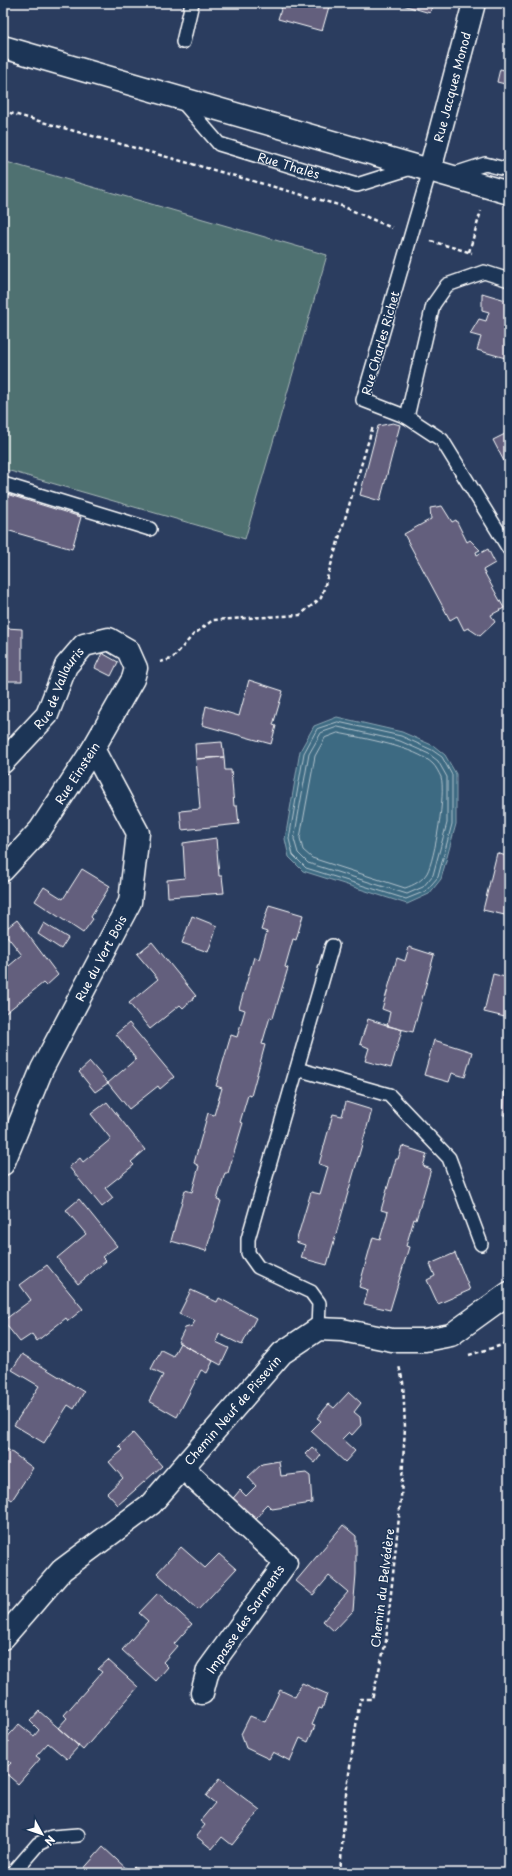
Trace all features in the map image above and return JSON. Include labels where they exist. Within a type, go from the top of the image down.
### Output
[{"type":"street","name":"Rue Jacques Monod","points":[[432,170],[474,3]]},
{"type":"street","points":[[3,47],[509,193]]},
{"type":"street","name":"Rue de Vallauris","points":[[3,762],[47,715],[66,666],[84,645],[109,640],[128,650],[136,668]]},
{"type":"street","name":"Rue Einstein","points":[[3,870],[40,830],[93,748],[133,679],[136,668]]},
{"type":"street","name":"Rue du Vert Bois","points":[[3,1164],[42,1069],[130,902],[138,833],[93,748]]},
{"type":"street","points":[[318,1329],[342,1330],[392,1340],[425,1340],[451,1335],[509,1293]]},
{"type":"street","name":"Chemin Neuf de Pissevin","points":[[3,1638],[62,1570],[151,1504],[282,1353],[318,1329]]},
{"type":"street","name":"Impasse des Sarments","points":[[183,1468],[286,1563],[208,1670],[202,1693]]},
{"type":"lane","points":[[183,42],[192,3]]},
{"type":"lane","name":"Rue Thalès","points":[[179,97],[219,144],[357,186],[432,170],[485,164],[509,170]]},
{"type":"lane","name":"Rue Charles Richet","points":[[432,170],[363,400],[407,417],[442,440],[509,549]]},
{"type":"lane","points":[[407,417],[433,306],[447,285],[484,272],[509,280]]},
{"type":"lane","points":[[3,484],[150,529]]},
{"type":"lane","points":[[318,1329],[318,1303],[312,1292],[258,1267],[248,1253],[248,1239],[332,946]]},
{"type":"lane","points":[[297,1069],[388,1095],[449,1158],[481,1244]]},
{"type":"lane","points":[[13,1873],[38,1844],[52,1837],[78,1835]]},
{"type":"path","points":[[3,111],[342,206],[396,230]]},
{"type":"path","points":[[469,252],[482,210]]},
{"type":"path","points":[[428,240],[476,254]]},
{"type":"path","points":[[136,668],[172,659],[193,635],[213,620],[300,615],[321,598],[379,406]]},
{"type":"path","name":"Chemin du Belvédère","points":[[340,1873],[346,1794],[360,1699],[372,1699],[386,1641],[401,1498],[405,1427],[403,1382],[392,1340]]},
{"type":"green space","points":[[3,161],[327,255],[245,539],[3,469]]},
{"type":"water","points":[[337,717],[402,732],[434,746],[445,755],[456,774],[456,824],[441,879],[429,894],[407,904],[303,871],[289,857],[285,839],[300,751],[314,726]]},
{"type":"building","points":[[283,3],[330,3],[322,31],[278,19]]},
{"type":"building","points":[[396,3],[433,3],[430,13]]},
{"type":"building","points":[[500,69],[509,71],[509,85],[497,82]]},
{"type":"building","points":[[482,293],[509,301],[509,359],[477,350],[481,337],[470,334],[479,319],[486,321],[489,312],[482,310]]},
{"type":"building","points":[[393,423],[400,425],[380,501],[360,495],[378,426]]},
{"type":"building","points":[[509,432],[509,471],[493,440]]},
{"type":"building","points":[[3,493],[81,517],[72,549],[3,529]]},
{"type":"building","points":[[442,506],[452,522],[456,520],[467,542],[470,540],[480,550],[476,552],[477,555],[488,549],[495,563],[483,570],[504,608],[491,615],[495,622],[480,636],[468,628],[464,630],[457,616],[450,620],[404,534],[431,519],[430,508]]},
{"type":"building","points":[[6,628],[22,629],[22,681],[7,681],[6,689],[3,689],[3,655],[6,655]]},
{"type":"building","points":[[102,653],[118,662],[111,676],[95,668]]},
{"type":"building","points":[[249,680],[283,691],[273,725],[276,726],[271,744],[202,725],[206,706],[239,716]]},
{"type":"building","points":[[222,742],[224,757],[196,759],[195,744]]},
{"type":"building","points":[[224,757],[225,770],[231,770],[234,806],[237,806],[239,824],[182,830],[180,811],[200,809],[196,759]]},
{"type":"building","points":[[216,838],[219,876],[222,876],[224,893],[168,897],[167,880],[185,878],[183,843]]},
{"type":"building","points":[[497,853],[509,857],[509,916],[483,910]]},
{"type":"building","points":[[82,869],[110,886],[91,917],[93,919],[83,933],[35,901],[44,887],[63,899]]},
{"type":"building","points":[[269,905],[303,915],[296,940],[293,939],[285,967],[288,968],[273,1018],[270,1017],[262,1044],[265,1045],[251,1096],[248,1095],[240,1122],[243,1123],[228,1173],[225,1173],[217,1200],[221,1201],[206,1251],[171,1241],[185,1190],[192,1192],[199,1166],[194,1163],[208,1113],[214,1115],[222,1088],[216,1086],[231,1035],[237,1037],[245,1010],[239,1008],[254,957],[259,959],[267,932],[261,930]]},
{"type":"building","points":[[192,916],[217,926],[208,952],[182,943]]},
{"type":"building","points":[[17,920],[58,975],[46,986],[43,983],[3,1015],[3,971],[22,955],[3,931]]},
{"type":"building","points":[[44,923],[68,938],[61,949],[38,934]]},
{"type":"building","points":[[152,942],[196,996],[183,1008],[180,1005],[150,1029],[129,1003],[158,979],[137,954]]},
{"type":"building","points":[[409,947],[434,955],[413,1032],[387,1026],[390,1012],[382,1009],[397,958],[405,961]]},
{"type":"building","points":[[493,974],[509,978],[509,1018],[484,1012]]},
{"type":"building","points":[[368,1019],[402,1030],[391,1068],[365,1061],[369,1048],[360,1044]]},
{"type":"building","points":[[129,1023],[174,1077],[160,1089],[158,1086],[129,1109],[108,1083],[136,1059],[116,1034]]},
{"type":"building","points":[[434,1040],[472,1052],[465,1077],[452,1073],[449,1082],[424,1075]]},
{"type":"building","points":[[90,1062],[108,1083],[95,1092],[79,1072]]},
{"type":"building","points":[[506,1063],[509,1063],[509,1115],[503,1115]]},
{"type":"building","points":[[107,1102],[145,1150],[131,1162],[134,1165],[105,1188],[113,1198],[102,1207],[69,1167],[80,1158],[83,1162],[111,1139],[91,1114]]},
{"type":"building","points":[[346,1102],[372,1110],[327,1265],[301,1258],[305,1245],[296,1242],[311,1192],[320,1194],[328,1167],[319,1164],[333,1114],[342,1116]]},
{"type":"building","points":[[402,1146],[427,1154],[423,1166],[431,1169],[416,1220],[414,1219],[406,1246],[409,1247],[390,1310],[364,1304],[368,1290],[359,1287],[373,1237],[380,1239],[388,1212],[381,1210],[396,1159],[398,1159]]},
{"type":"building","points":[[79,1199],[117,1246],[102,1257],[106,1261],[78,1284],[57,1258],[86,1234],[66,1210]]},
{"type":"building","points":[[455,1253],[470,1290],[438,1304],[427,1280],[435,1276],[430,1264]]},
{"type":"building","points":[[47,1265],[83,1309],[68,1321],[66,1318],[37,1341],[32,1334],[20,1342],[3,1321],[31,1300],[20,1285]]},
{"type":"building","points":[[191,1290],[217,1302],[219,1298],[256,1318],[242,1345],[219,1334],[216,1342],[229,1348],[221,1365],[178,1342],[185,1328],[192,1326],[195,1321],[179,1314]]},
{"type":"building","points":[[180,1343],[213,1361],[207,1373],[201,1370],[177,1417],[149,1401],[163,1375],[151,1369],[161,1350],[173,1356]]},
{"type":"building","points":[[22,1354],[84,1392],[74,1409],[68,1405],[44,1443],[14,1425],[39,1386],[12,1370]]},
{"type":"building","points":[[349,1392],[361,1403],[354,1412],[360,1417],[361,1425],[352,1435],[349,1432],[342,1439],[355,1451],[345,1462],[311,1431],[321,1421],[317,1418],[329,1404],[334,1408]]},
{"type":"building","points":[[133,1433],[162,1466],[118,1505],[107,1493],[123,1478],[109,1462],[123,1450],[119,1446]]},
{"type":"building","points":[[3,1446],[33,1468],[12,1500],[3,1494]]},
{"type":"building","points":[[312,1447],[321,1455],[315,1463],[305,1454]]},
{"type":"building","points":[[279,1461],[281,1476],[306,1473],[310,1476],[312,1503],[272,1509],[267,1504],[261,1510],[263,1511],[253,1523],[230,1502],[240,1490],[246,1496],[256,1486],[248,1477],[262,1464]]},
{"type":"building","points":[[343,1525],[356,1536],[356,1574],[353,1611],[334,1631],[323,1621],[348,1592],[329,1576],[313,1595],[296,1581]]},
{"type":"building","points":[[181,1547],[205,1568],[219,1554],[236,1569],[198,1610],[157,1573]]},
{"type":"building","points":[[158,1593],[192,1624],[174,1644],[177,1646],[163,1662],[168,1667],[156,1681],[122,1650],[148,1621],[139,1613]]},
{"type":"building","points":[[108,1660],[138,1687],[83,1750],[58,1728],[67,1718],[64,1715],[102,1672],[98,1669]]},
{"type":"building","points":[[302,1683],[327,1694],[322,1709],[319,1708],[312,1725],[315,1726],[308,1742],[300,1738],[290,1761],[273,1752],[269,1759],[246,1748],[241,1734],[250,1716],[265,1722],[280,1690],[295,1697]]},
{"type":"building","points":[[39,1711],[79,1746],[67,1759],[48,1743],[36,1756],[40,1759],[18,1784],[3,1771],[11,1763],[3,1756],[3,1742],[19,1724],[34,1736],[39,1730],[30,1721]]},
{"type":"building","points":[[219,1779],[260,1810],[232,1845],[222,1837],[212,1849],[196,1836],[205,1825],[200,1821],[215,1803],[206,1796]]},
{"type":"building","points":[[103,1847],[130,1872],[134,1867],[141,1873],[80,1873]]}]
